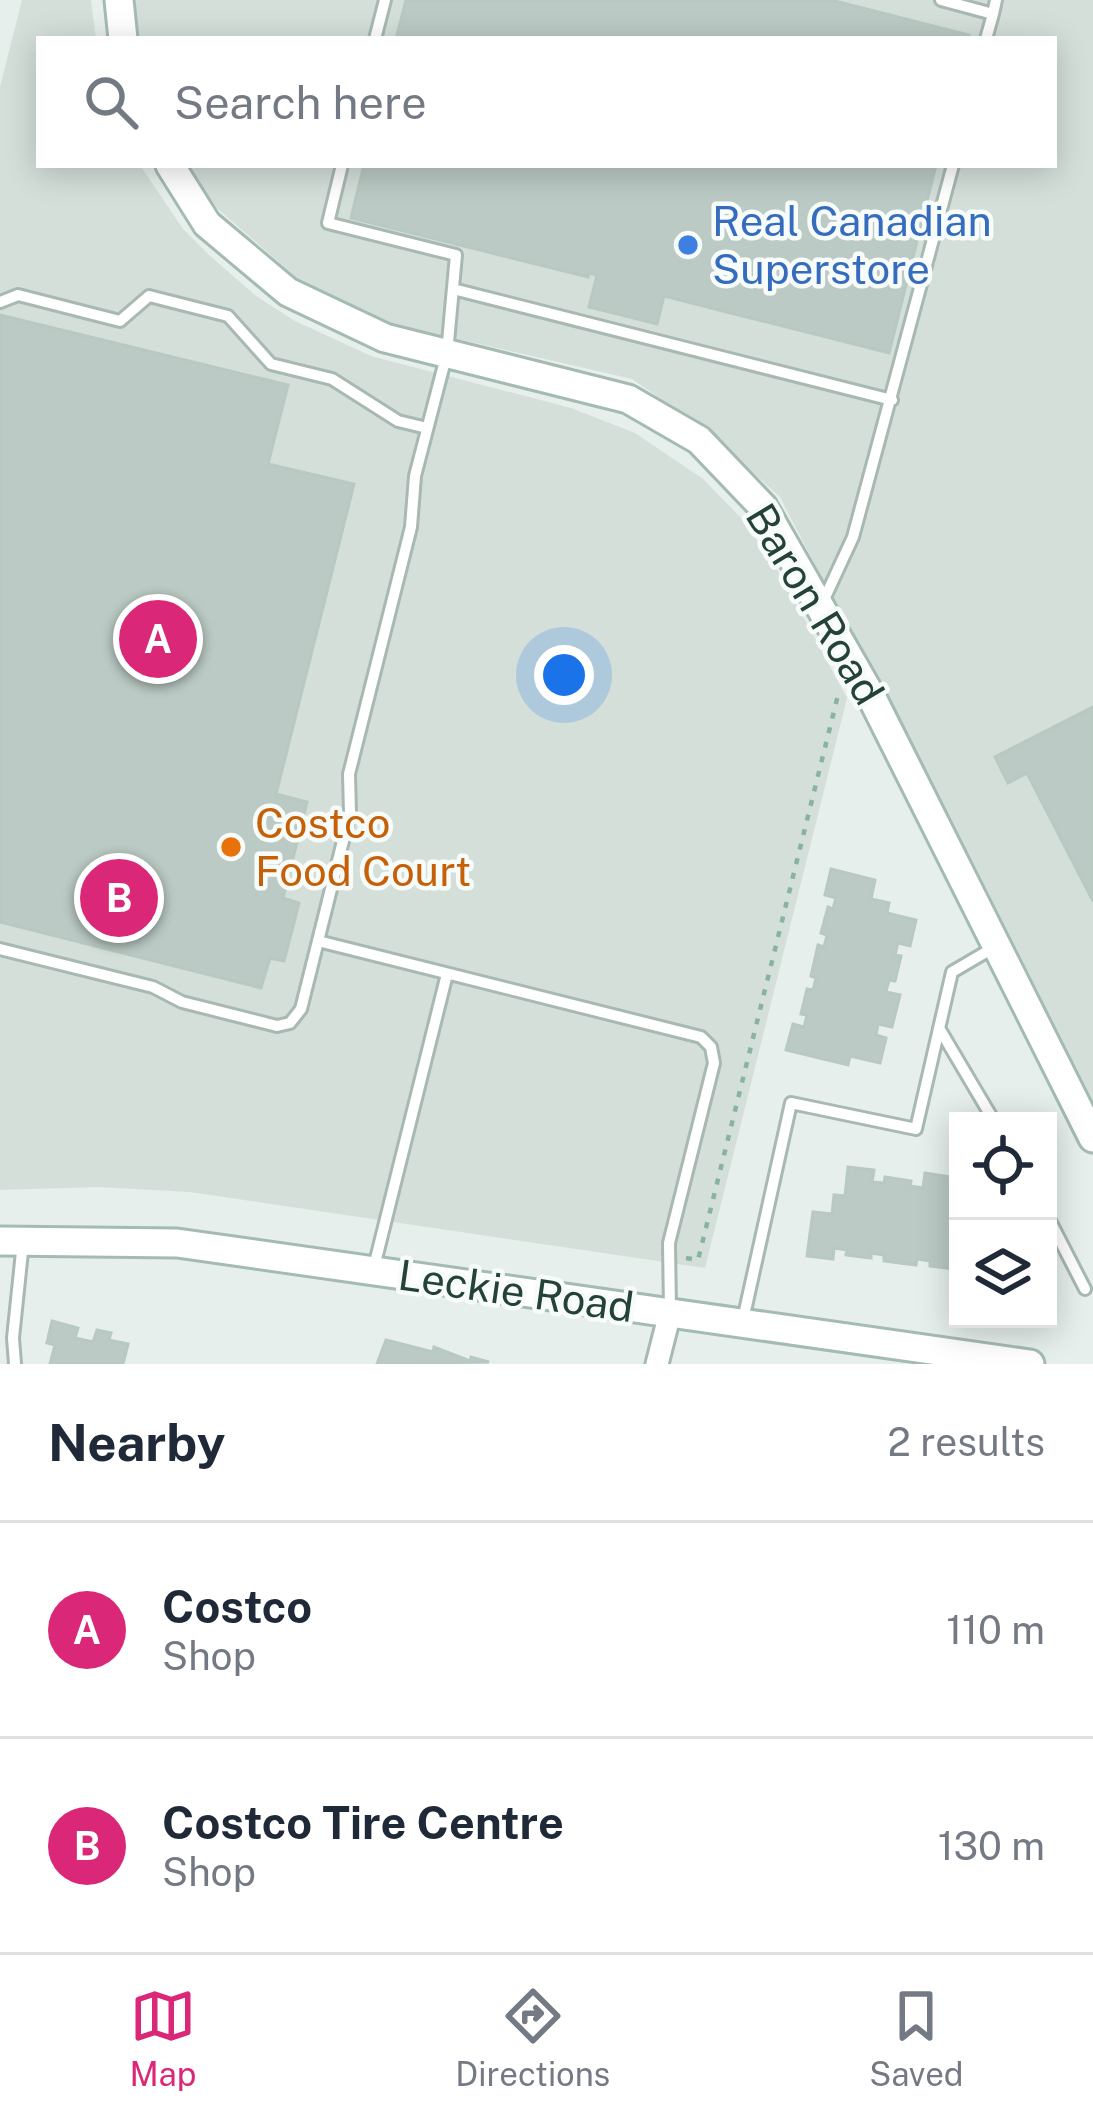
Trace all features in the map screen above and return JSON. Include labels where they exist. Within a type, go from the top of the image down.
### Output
[{"type":"street","points":[[119,0],[123,36]]},
{"type":"street","name":"Baron Road","points":[[172,168],[207,224],[288,292],[385,338],[628,399],[699,440],[763,507],[848,655],[1093,1138]]},
{"type":"street","name":"Leckie Road","points":[[12,1239],[178,1243],[1030,1364]]},
{"type":"street","points":[[657,1364],[670,1313]]},
{"type":"lane","points":[[376,36],[385,0]]},
{"type":"lane","points":[[941,0],[994,7]]},
{"type":"lane","points":[[0,949],[277,1025],[290,1023],[301,1009],[350,813],[349,773],[411,527],[416,476],[447,353],[456,255],[328,223],[341,168]]},
{"type":"lane","points":[[821,606],[853,537],[952,168]]},
{"type":"lane","points":[[452,289],[892,400]]},
{"type":"lane","points":[[0,302],[19,295],[120,321],[149,296],[228,316],[271,364],[332,379],[398,421],[428,428]]},
{"type":"lane","points":[[318,941],[701,1037],[711,1047],[714,1063],[670,1255],[670,1313]]},
{"type":"lane","points":[[743,1323],[791,1103],[916,1129],[952,972],[996,946]]},
{"type":"lane","points":[[373,1271],[447,974]]},
{"type":"lane","points":[[939,1028],[989,1112]]},
{"type":"lane","points":[[1050,1220],[1085,1289]]},
{"type":"lane","points":[[12,1239],[15,1364]]},
{"type":"path","points":[[670,1255],[698,1260],[848,655]]},
{"type":"shaded area","points":[[22,0],[91,0],[96,36],[36,36],[36,168],[142,168],[183,229],[256,296],[295,321],[371,356],[571,408],[635,433],[703,479],[742,519],[774,564],[847,698],[705,1268],[190,1192],[97,1187],[0,1190],[0,87]]},
{"type":"shaded area","points":[[133,0],[1093,0],[1093,1104],[780,497],[712,435],[632,379],[388,323],[297,278],[217,208],[188,168],[1057,168],[1057,36],[136,36]]},
{"type":"building","points":[[406,0],[831,0],[969,35],[969,36],[397,36]]},
{"type":"building","name":"Real Canadian Superstore","points":[[363,168],[935,168],[889,353],[664,296],[657,324],[589,307],[597,275],[589,273],[588,277],[351,218]]},
{"type":"building","points":[[0,315],[288,385],[268,464],[354,484],[276,794],[307,802],[283,898],[299,903],[284,961],[270,958],[261,988],[0,922]]},
{"type":"building","points":[[1093,707],[1093,901],[1027,773],[1008,783],[995,757]]},
{"type":"building","points":[[831,869],[875,880],[871,899],[889,903],[887,913],[916,920],[910,946],[898,943],[895,955],[901,956],[895,981],[889,980],[886,992],[900,995],[892,1027],[878,1024],[876,1035],[886,1038],[880,1063],[850,1056],[848,1065],[786,1050],[793,1024],[804,1027],[807,1015],[801,1014],[807,989],[813,990],[816,978],[811,976],[818,945],[824,947],[827,935],[821,933],[828,907],[833,909],[836,898],[825,895]]},
{"type":"building","points":[[848,1167],[874,1170],[872,1182],[884,1183],[885,1177],[923,1188],[925,1173],[949,1177],[949,1268],[917,1259],[916,1265],[884,1261],[884,1255],[871,1253],[871,1258],[846,1255],[847,1250],[834,1248],[833,1259],[807,1256],[813,1212],[832,1214],[834,1195],[845,1196]]},
{"type":"building","points":[[52,1321],[78,1328],[75,1338],[93,1342],[97,1330],[111,1333],[109,1340],[128,1344],[123,1364],[50,1364],[55,1345],[47,1343]]},
{"type":"building","points":[[386,1340],[433,1352],[434,1347],[470,1361],[471,1357],[489,1362],[377,1364]]},
{"type":"place","name":"Real Canadian Superstore","points":[[688,245]]},
{"type":"place","name":"Costco","points":[[158,639]]},
{"type":"place","name":"Costco Food Court","points":[[231,847]]},
{"type":"place","name":"Costco Tire Centre","points":[[119,898]]}]
